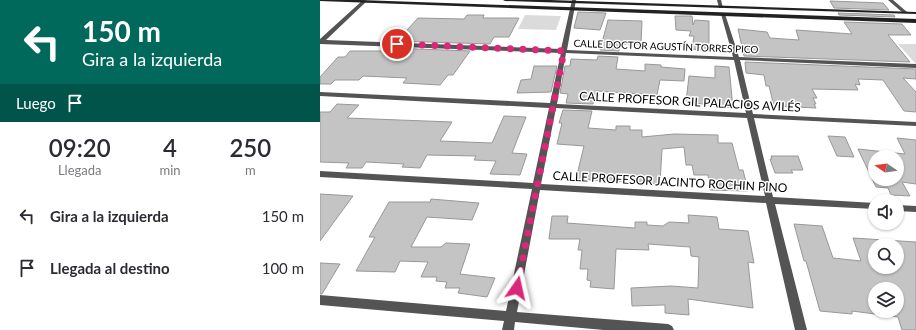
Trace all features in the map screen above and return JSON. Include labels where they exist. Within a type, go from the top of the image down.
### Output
[{"type":"street","points":[[320,0],[573,4]]},
{"type":"street","points":[[505,0],[916,21]]},
{"type":"street","points":[[719,0],[736,58],[802,330]]},
{"type":"street","points":[[890,0],[905,12]]},
{"type":"street","points":[[320,41],[364,1]]},
{"type":"street","points":[[508,330],[573,4]]},
{"type":"street","points":[[722,10],[916,13]]},
{"type":"street","name":"CALLE DOCTOR AGUSTÍN TORRES PICO","points":[[320,41],[916,66]]},
{"type":"street","name":"CALLE PROFESOR GIL PALACIOS AVILÉS","points":[[320,94],[916,124]]},
{"type":"street","name":"CALLE PROFESOR JACINTO ROCHIN PINO","points":[[320,174],[868,206]]},
{"type":"street","points":[[904,208],[916,209]]},
{"type":"street","points":[[320,300],[668,330]]},
{"type":"shaded area","points":[[525,15],[561,16],[556,30],[518,29]]},
{"type":"shaded area","points":[[898,44],[916,44],[916,64]]},
{"type":"building","points":[[830,1],[883,3],[889,10],[834,8]]},
{"type":"building","points":[[578,12],[606,13],[600,30],[574,28]]},
{"type":"building","points":[[838,13],[894,15],[895,17],[839,15]]},
{"type":"building","points":[[467,15],[484,15],[483,18],[519,18],[509,37],[494,37],[490,44],[397,41],[418,18],[464,19]]},
{"type":"building","points":[[675,16],[692,16],[693,25],[695,20],[709,21],[709,51],[692,49],[694,36],[689,36],[691,31],[676,30]]},
{"type":"building","points":[[608,20],[642,21],[641,44],[620,44],[619,51],[600,50]]},
{"type":"building","points":[[844,22],[902,24],[911,35],[888,35],[910,62],[744,56],[738,29],[767,32],[770,38],[799,40],[796,30],[852,34]]},
{"type":"building","points":[[391,48],[470,51],[453,75],[448,75],[440,85],[403,83],[407,78],[363,76],[359,80],[335,80],[331,84],[320,84],[320,77],[338,57],[345,57],[350,51],[388,51]]},
{"type":"building","points":[[598,56],[618,57],[616,69],[645,71],[645,64],[685,69],[684,81],[660,80],[657,95],[596,91],[593,104],[566,103],[568,94],[560,93],[565,66],[570,66],[571,59],[597,60]]},
{"type":"building","points":[[745,62],[916,69],[916,79],[903,78],[916,92],[916,112],[904,111],[883,80],[858,79],[860,85],[855,84],[858,90],[812,89],[817,98],[813,98],[816,108],[774,106],[769,86],[766,86],[764,75],[746,73]]},
{"type":"building","points":[[534,66],[557,66],[551,92],[517,93],[521,80],[531,79]]},
{"type":"building","points":[[715,66],[729,67],[733,108],[686,102],[689,76],[715,78]]},
{"type":"building","points":[[337,104],[359,105],[347,118],[452,122],[440,141],[492,143],[504,116],[526,117],[512,153],[527,154],[520,175],[490,174],[496,161],[474,160],[476,156],[427,155],[420,168],[402,167],[404,164],[366,162],[362,168],[346,168],[349,163],[320,162],[320,112],[330,112]]},
{"type":"building","points":[[563,110],[592,111],[588,128],[616,130],[616,126],[630,126],[630,130],[642,130],[642,137],[674,134],[718,135],[718,143],[732,143],[739,170],[743,170],[748,191],[710,190],[708,175],[694,175],[692,165],[686,165],[684,147],[662,149],[660,184],[576,179],[584,146],[557,144],[562,123],[559,123]]},
{"type":"building","points":[[828,136],[845,137],[854,157],[837,156]]},
{"type":"building","points":[[897,138],[916,140],[916,184],[904,182],[904,150]]},
{"type":"building","points":[[858,149],[868,150],[868,170]]},
{"type":"building","points":[[771,156],[798,156],[803,170],[791,170],[793,173],[775,173],[770,159],[772,159]]},
{"type":"building","points":[[904,186],[910,196],[904,196],[904,194],[891,194],[888,188],[876,187]]},
{"type":"building","points":[[320,194],[353,196],[320,241]]},
{"type":"building","points":[[431,199],[479,203],[472,220],[427,217],[411,247],[441,247],[446,243],[470,244],[460,274],[495,278],[487,297],[458,293],[460,288],[445,288],[447,282],[436,281],[437,277],[421,277],[428,262],[400,261],[395,272],[356,271],[375,237],[369,237],[389,202],[430,202]]},
{"type":"building","points":[[688,215],[717,217],[719,229],[748,231],[754,263],[748,262],[753,308],[688,299],[689,315],[665,313],[665,305],[632,306],[631,288],[671,286],[698,288],[699,257],[691,256],[690,247],[648,244],[649,250],[616,249],[614,289],[590,287],[591,281],[587,280],[588,269],[580,269],[582,250],[578,250],[580,239],[549,239],[552,216],[568,216],[567,223],[635,228],[635,222],[647,222],[647,225],[663,226],[669,222],[689,223]]},
{"type":"building","points":[[794,224],[822,226],[833,258],[861,261],[853,238],[868,239],[868,274],[904,274],[904,241],[916,242],[916,330],[902,330],[898,318],[904,318],[904,282],[868,282],[868,313],[852,311],[852,314],[820,311],[806,261],[804,261]]},
{"type":"building","points":[[320,263],[340,264],[322,294],[320,294]]},
{"type":"route","points":[[397,44],[564,51],[517,288]]}]
